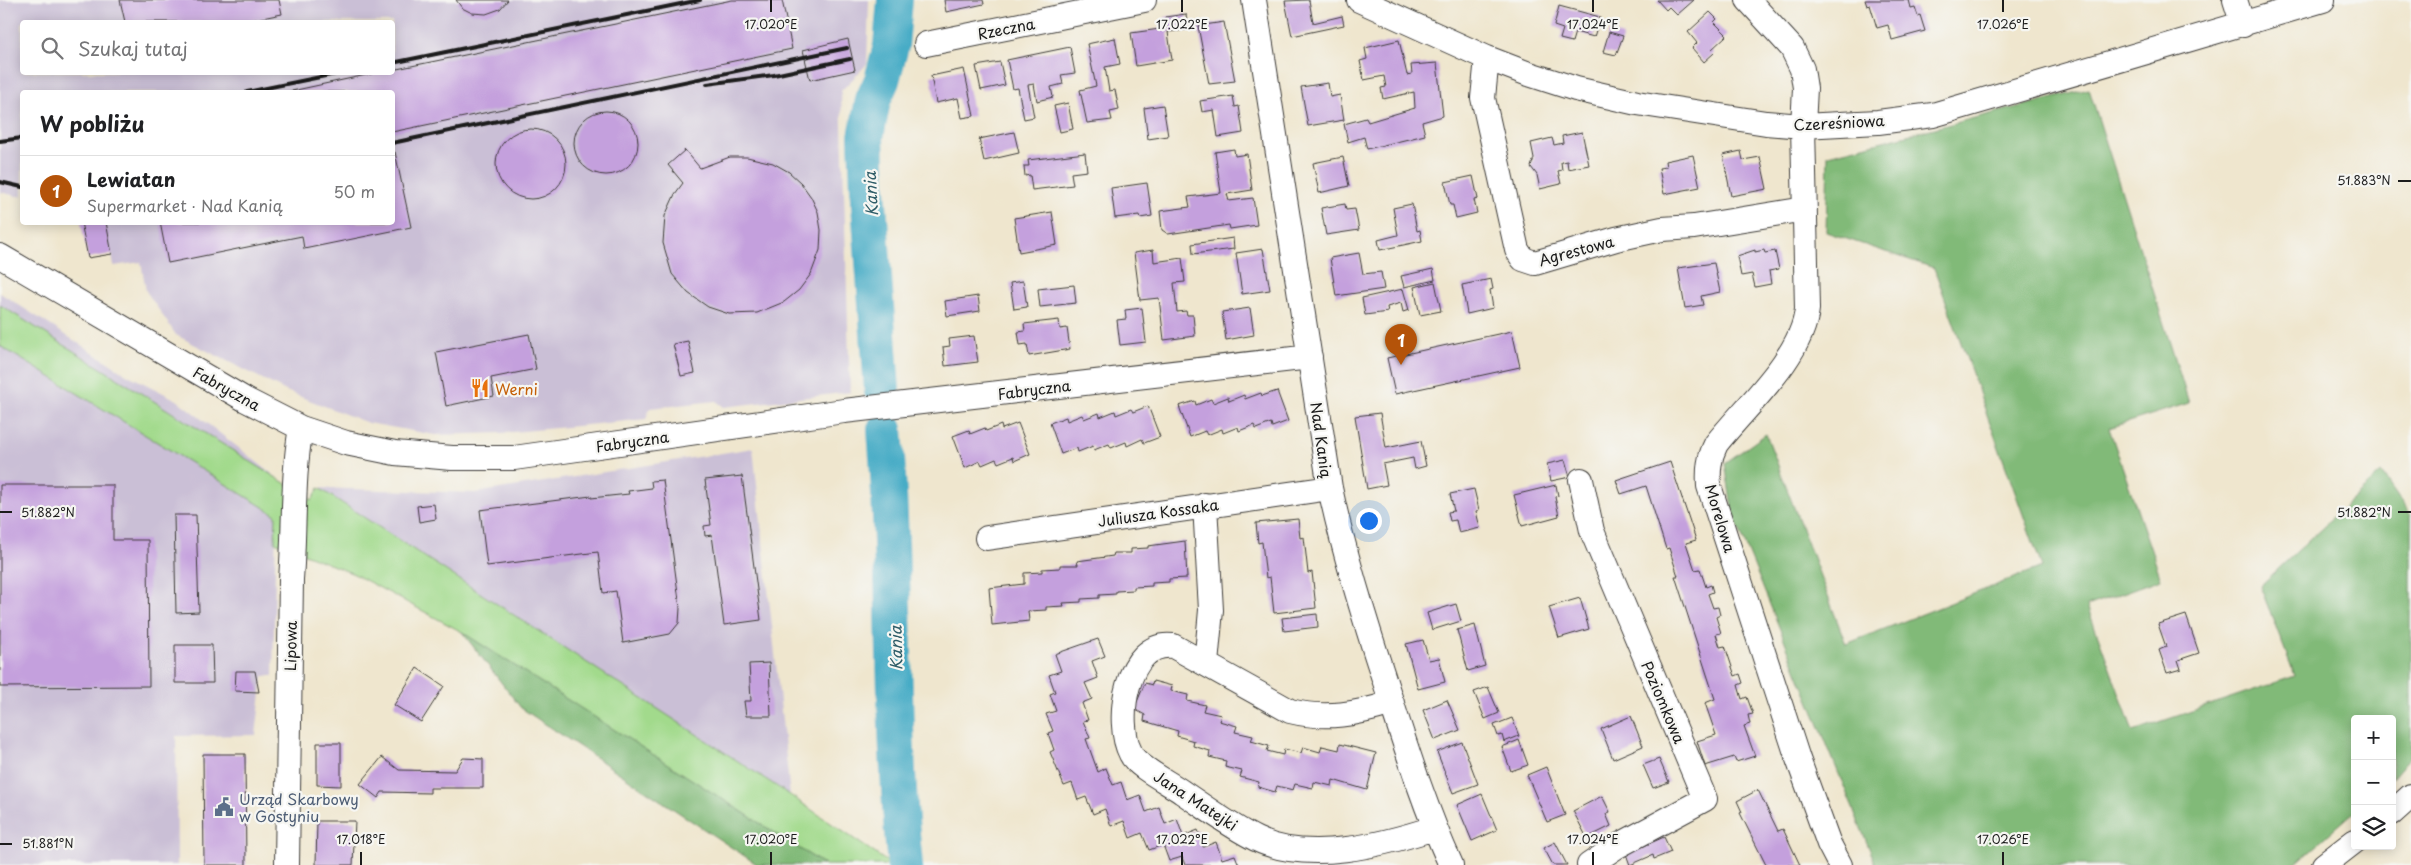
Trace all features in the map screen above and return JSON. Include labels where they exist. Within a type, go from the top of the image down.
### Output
[{"type":"street","name":"Rzeczna","points":[[926,44],[1144,0]]},
{"type":"street","name":"Nad Kanią","points":[[1254,0],[1330,488],[1342,542],[1392,703],[1434,828],[1451,865]]},
{"type":"street","name":"Czereśniowa","points":[[1359,0],[1487,58],[1576,89],[1637,103],[1766,123],[1803,126],[1932,115],[2243,25],[2322,0]]},
{"type":"street","name":"Morelowa","points":[[1748,0],[1792,48],[1802,69],[1805,88],[1803,126],[1806,324],[1801,336],[1779,369],[1716,444],[1711,454],[1708,470],[1715,506],[1751,610],[1798,759],[1830,844],[1840,865]]},
{"type":"street","points":[[2235,0],[2243,25]]},
{"type":"street","name":"Agrestowa","points":[[1487,58],[1483,98],[1517,250],[1522,259],[1535,262],[1616,239],[1662,229],[1694,227],[1805,209]]},
{"type":"street","name":"Fabryczna","points":[[0,256],[237,395],[301,428],[346,443],[395,453],[452,458],[514,458],[844,411],[1310,357]]},
{"type":"street","name":"Lipowa","points":[[287,865],[291,579],[295,533],[296,452],[301,428]]},
{"type":"street","name":"Poziomkowa","points":[[1581,480],[1592,531],[1705,799],[1616,847],[1589,865]]},
{"type":"street","name":"Juliusza Kossaka","points":[[987,538],[1330,488]]},
{"type":"street","points":[[1205,505],[1212,610],[1206,664]]},
{"type":"street","name":"Jana Matejki","points":[[1392,703],[1333,717],[1309,716],[1290,711],[1174,646],[1163,645],[1150,652],[1139,663],[1127,688],[1122,709],[1123,729],[1131,756],[1145,768],[1256,838],[1272,845],[1330,858],[1358,847],[1434,828]]},
{"type":"street","points":[[2396,809],[2411,796]]},
{"type":"street","points":[[2324,865],[2351,844]]},
{"type":"shaded area","points":[[0,0],[869,0],[867,64],[841,91],[850,392],[724,407],[716,401],[650,408],[646,419],[502,433],[435,435],[368,423],[286,391],[176,335],[146,291],[141,262],[114,266],[106,225],[395,225],[395,90],[20,90],[20,196],[0,192]]},
{"type":"shaded area","points":[[0,293],[128,375],[177,400],[280,480],[276,515],[273,676],[263,676],[256,735],[176,736],[177,865],[0,865]]},
{"type":"shaded area","points":[[753,448],[790,795],[319,488],[475,493]]},
{"type":"green space","points":[[2089,89],[2189,403],[2109,428],[2161,579],[2087,606],[2133,731],[2295,676],[2260,586],[2381,473],[2411,516],[2411,756],[2396,773],[2396,715],[2351,715],[2351,815],[2294,865],[1876,865],[1733,514],[1725,463],[1766,434],[1846,644],[2042,567],[1934,268],[1826,232],[1828,155]]},
{"type":"green space","points":[[0,305],[312,500],[319,488],[790,795],[892,865],[825,865],[462,632],[354,574],[275,542],[276,515],[0,346]]},
{"type":"green space","points":[[462,632],[825,865],[758,865],[521,708]]},
{"type":"building","points":[[120,0],[279,0],[282,14],[252,20],[125,20]]},
{"type":"building","points":[[456,0],[508,0],[500,9],[486,14],[472,13],[462,8]]},
{"type":"building","points":[[732,0],[782,0],[792,49],[395,131],[395,90],[296,90],[366,75],[395,75],[395,69]]},
{"type":"building","points":[[944,0],[983,0],[984,4],[946,12]]},
{"type":"building","points":[[1309,0],[1313,23],[1342,16],[1344,25],[1292,36],[1285,1]]},
{"type":"building","points":[[1657,0],[1694,0],[1677,15],[1669,7],[1666,10]]},
{"type":"building","points":[[1865,0],[1909,0],[1911,8],[1915,7],[1918,16],[1920,15],[1925,31],[1892,40],[1888,25],[1877,28],[1870,5],[1867,6]]},
{"type":"building","points":[[1559,6],[1600,17],[1594,37],[1575,32],[1572,42],[1560,39],[1563,29],[1554,26]]},
{"type":"building","points":[[1710,12],[1717,19],[1714,22],[1727,35],[1711,50],[1714,53],[1704,62],[1692,48],[1697,43],[1688,32]]},
{"type":"building","points":[[1186,14],[1188,30],[1168,32],[1172,60],[1136,66],[1131,33],[1167,28],[1165,17]]},
{"type":"building","points":[[1224,22],[1235,81],[1209,84],[1198,26]]},
{"type":"building","points":[[1609,32],[1623,36],[1616,55],[1603,52]]},
{"type":"building","points":[[1115,38],[1120,64],[1105,67],[1109,91],[1115,90],[1119,110],[1110,112],[1112,120],[1087,123],[1080,90],[1096,86],[1087,44]]},
{"type":"building","points":[[848,39],[855,70],[810,80],[803,50]]},
{"type":"building","points":[[1399,40],[1407,75],[1412,74],[1411,65],[1437,63],[1443,116],[1422,122],[1425,135],[1367,149],[1364,137],[1348,142],[1344,124],[1366,118],[1368,122],[1415,108],[1414,92],[1383,99],[1381,88],[1386,87],[1384,76],[1364,80],[1360,61],[1367,59],[1365,48]]},
{"type":"building","points":[[1070,47],[1075,73],[1061,75],[1063,84],[1051,87],[1053,97],[1037,101],[1034,84],[1028,85],[1034,117],[1024,119],[1018,88],[1013,89],[1007,60]]},
{"type":"building","points":[[1000,62],[1005,85],[981,90],[976,66]]},
{"type":"building","points":[[964,69],[974,116],[962,118],[958,98],[936,103],[931,76]]},
{"type":"building","points":[[1328,83],[1330,97],[1340,95],[1344,120],[1308,126],[1301,87]]},
{"type":"building","points":[[1233,96],[1235,107],[1239,106],[1243,133],[1218,137],[1214,110],[1202,112],[1200,101]]},
{"type":"building","points":[[1068,103],[1073,129],[1060,132],[1054,106]]},
{"type":"building","points":[[1163,105],[1168,136],[1148,139],[1144,108]]},
{"type":"building","points":[[606,111],[624,117],[632,125],[638,143],[632,161],[624,169],[606,175],[588,169],[580,161],[574,143],[580,125],[588,117]]},
{"type":"building","points":[[531,129],[544,132],[556,139],[563,151],[566,164],[563,177],[556,189],[544,196],[531,199],[518,196],[506,189],[499,177],[496,164],[499,151],[506,139],[518,132]]},
{"type":"building","points":[[1014,132],[1019,153],[984,161],[979,139]]},
{"type":"building","points":[[1582,132],[1589,165],[1568,169],[1567,161],[1561,162],[1562,170],[1558,171],[1561,184],[1540,189],[1537,175],[1531,167],[1534,158],[1531,143],[1552,138],[1554,145],[1563,143],[1562,136]]},
{"type":"building","points":[[1234,149],[1235,156],[1247,154],[1252,190],[1227,194],[1229,201],[1253,198],[1257,225],[1230,229],[1229,225],[1168,234],[1162,230],[1160,211],[1190,207],[1188,197],[1221,193],[1215,152]]},
{"type":"building","points":[[685,150],[700,168],[730,157],[747,157],[773,163],[789,172],[801,183],[811,197],[818,212],[821,230],[820,250],[811,274],[799,290],[784,302],[757,313],[729,314],[708,307],[688,293],[672,274],[663,243],[665,216],[675,194],[683,183],[668,165]]},
{"type":"building","points":[[1741,151],[1743,160],[1760,157],[1767,189],[1731,196],[1723,155]]},
{"type":"building","points":[[395,152],[411,227],[304,249],[302,236],[168,263],[161,225],[395,225]]},
{"type":"building","points":[[1085,153],[1087,171],[1071,173],[1073,185],[1032,190],[1030,175],[1025,176],[1024,166],[1029,166],[1028,160]]},
{"type":"building","points":[[1693,155],[1700,187],[1664,194],[1659,168],[1666,167],[1665,161]]},
{"type":"building","points":[[1343,157],[1349,186],[1319,193],[1313,163]]},
{"type":"building","points":[[1473,176],[1478,199],[1474,200],[1477,213],[1456,218],[1453,205],[1450,205],[1445,182]]},
{"type":"building","points":[[1147,183],[1152,216],[1140,218],[1139,215],[1115,218],[1111,188]]},
{"type":"building","points":[[1345,204],[1346,210],[1355,209],[1359,230],[1326,235],[1321,208]]},
{"type":"building","points":[[1412,204],[1417,231],[1420,230],[1422,241],[1380,250],[1378,240],[1398,235],[1393,208]]},
{"type":"building","points":[[1052,212],[1057,245],[1019,252],[1014,218]]},
{"type":"building","points":[[82,225],[107,225],[112,254],[88,258]]},
{"type":"building","points":[[1233,238],[1234,249],[1193,254],[1192,244]]},
{"type":"building","points":[[1263,249],[1270,290],[1242,294],[1236,253]]},
{"type":"building","points":[[1153,250],[1154,262],[1182,258],[1185,282],[1174,283],[1177,312],[1186,311],[1187,315],[1193,315],[1195,336],[1164,340],[1159,298],[1140,300],[1134,253]]},
{"type":"building","points":[[1755,250],[1755,252],[1764,250],[1765,253],[1775,251],[1779,269],[1769,271],[1771,284],[1755,287],[1752,274],[1741,276],[1737,256]]},
{"type":"building","points":[[1359,253],[1363,274],[1381,272],[1384,289],[1336,296],[1330,258]]},
{"type":"building","points":[[1714,263],[1720,292],[1701,296],[1703,305],[1685,308],[1678,268]]},
{"type":"building","points":[[1433,269],[1435,280],[1404,287],[1401,276]]},
{"type":"building","points":[[1491,279],[1493,289],[1490,290],[1493,308],[1467,314],[1462,285]]},
{"type":"building","points":[[1023,281],[1027,307],[1014,309],[1010,283]]},
{"type":"building","points":[[1435,282],[1441,311],[1420,315],[1414,287]]},
{"type":"building","points":[[1074,285],[1076,303],[1040,307],[1038,289]]},
{"type":"building","points":[[1403,289],[1409,310],[1403,312],[1401,303],[1387,307],[1388,312],[1365,315],[1362,298]]},
{"type":"building","points":[[978,296],[980,311],[947,316],[945,301]]},
{"type":"building","points":[[1142,308],[1146,342],[1120,345],[1117,320],[1126,319],[1125,310]]},
{"type":"building","points":[[1250,308],[1254,335],[1226,340],[1222,312]]},
{"type":"building","points":[[1059,320],[1060,329],[1067,328],[1070,349],[1029,356],[1027,344],[1020,345],[1018,332],[1025,331],[1024,324]]},
{"type":"building","points":[[1512,331],[1520,367],[1395,394],[1387,358]]},
{"type":"building","points":[[529,334],[536,369],[491,378],[494,396],[446,406],[436,352]]},
{"type":"building","points":[[974,336],[978,362],[945,366],[943,347],[950,346],[949,339]]},
{"type":"building","points":[[688,341],[695,373],[681,376],[673,344]]},
{"type":"building","points":[[1277,391],[1288,421],[1272,427],[1271,423],[1256,429],[1254,425],[1239,431],[1238,427],[1223,433],[1222,429],[1207,435],[1205,431],[1190,437],[1179,406],[1195,401],[1196,405],[1211,399],[1213,403],[1228,397],[1229,401],[1244,395],[1245,399],[1261,393],[1262,396]]},
{"type":"building","points":[[1148,406],[1160,437],[1144,443],[1142,439],[1127,446],[1126,442],[1111,448],[1109,444],[1094,450],[1093,446],[1078,452],[1077,448],[1061,454],[1050,423],[1066,417],[1067,421],[1082,415],[1084,419],[1099,413],[1100,417],[1115,411],[1116,415],[1131,409],[1133,412]]},
{"type":"building","points":[[1380,413],[1386,448],[1421,441],[1426,466],[1415,469],[1413,458],[1383,464],[1387,485],[1367,489],[1355,416]]},
{"type":"building","points":[[1018,423],[1030,454],[1014,461],[1013,457],[998,463],[996,459],[982,465],[980,461],[965,468],[953,436],[969,430],[970,434],[985,428],[986,431],[1001,425],[1002,429]]},
{"type":"building","points":[[1565,460],[1570,477],[1551,481],[1547,464]]},
{"type":"building","points":[[1670,462],[1696,540],[1686,543],[1695,570],[1700,569],[1706,587],[1711,585],[1713,592],[1708,594],[1713,608],[1718,607],[1720,615],[1716,617],[1721,633],[1716,634],[1720,647],[1725,646],[1735,676],[1740,674],[1743,683],[1738,685],[1742,699],[1747,697],[1753,714],[1748,715],[1750,724],[1744,726],[1755,756],[1736,762],[1734,757],[1705,766],[1697,741],[1716,735],[1705,703],[1715,699],[1675,576],[1678,576],[1669,548],[1666,549],[1646,486],[1621,494],[1616,480]]},
{"type":"building","points":[[742,476],[761,620],[724,625],[712,535],[705,536],[704,526],[711,525],[705,480]]},
{"type":"building","points":[[663,480],[680,608],[679,623],[670,634],[623,643],[616,591],[603,593],[598,552],[487,566],[480,510],[591,496],[591,498],[629,494],[628,491],[652,488],[651,481]]},
{"type":"building","points":[[0,485],[113,485],[113,540],[148,540],[149,686],[0,687]]},
{"type":"building","points":[[1556,485],[1558,496],[1555,497],[1559,516],[1522,526],[1514,495]]},
{"type":"building","points":[[1474,489],[1479,510],[1476,511],[1480,528],[1459,533],[1456,520],[1450,521],[1448,512],[1454,511],[1450,494]]},
{"type":"building","points":[[434,504],[436,519],[419,522],[417,506]]},
{"type":"building","points":[[174,515],[196,515],[199,612],[176,613]]},
{"type":"building","points":[[1298,519],[1300,538],[1304,537],[1308,573],[1312,572],[1316,608],[1274,613],[1270,577],[1266,578],[1262,542],[1258,543],[1256,523]]},
{"type":"building","points":[[1185,541],[1187,578],[1169,579],[1169,582],[1152,583],[1152,586],[1134,587],[1134,590],[1116,591],[1116,594],[1099,595],[1099,598],[1081,599],[1081,602],[1063,603],[1064,606],[1046,607],[1046,610],[1028,611],[1029,621],[992,625],[989,588],[1024,584],[1024,573],[1060,568],[1060,565],[1078,565],[1077,561],[1113,556],[1114,553],[1131,553],[1131,549],[1148,548],[1148,546]]},
{"type":"building","points":[[1580,598],[1589,629],[1559,638],[1549,607]]},
{"type":"building","points":[[1456,604],[1461,621],[1432,630],[1427,613]]},
{"type":"building","points":[[1317,614],[1318,627],[1284,631],[1282,618]]},
{"type":"building","points":[[2186,615],[2199,653],[2178,660],[2181,669],[2167,673],[2159,650],[2166,647],[2158,624]]},
{"type":"building","points":[[1475,625],[1485,666],[1468,671],[1457,630]]},
{"type":"building","points":[[1098,639],[1105,656],[1092,661],[1098,678],[1085,683],[1092,699],[1082,703],[1088,720],[1083,721],[1090,738],[1086,739],[1098,772],[1106,768],[1113,785],[1121,782],[1127,800],[1140,795],[1146,812],[1159,807],[1165,824],[1177,819],[1183,836],[1198,830],[1203,847],[1216,842],[1222,859],[1235,855],[1239,865],[1185,865],[1182,857],[1169,861],[1163,845],[1149,850],[1142,833],[1130,838],[1124,821],[1111,826],[1105,809],[1093,814],[1086,797],[1078,800],[1072,783],[1064,786],[1050,752],[1054,750],[1048,733],[1053,731],[1046,714],[1056,711],[1050,694],[1055,692],[1049,675],[1061,671],[1055,654]]},
{"type":"building","points":[[1423,640],[1429,660],[1439,658],[1445,682],[1418,689],[1406,644]]},
{"type":"building","points":[[175,645],[212,645],[213,683],[175,683]]},
{"type":"building","points":[[769,663],[771,716],[746,716],[744,701],[751,701],[749,664]]},
{"type":"building","points":[[417,668],[444,686],[421,722],[394,705]]},
{"type":"building","points":[[236,671],[255,671],[259,692],[235,691]]},
{"type":"building","points":[[1153,681],[1172,686],[1171,691],[1188,695],[1187,701],[1205,705],[1203,711],[1221,715],[1219,721],[1237,726],[1235,732],[1253,736],[1251,741],[1269,746],[1267,751],[1283,755],[1284,749],[1301,753],[1303,747],[1320,752],[1322,746],[1339,750],[1340,744],[1376,753],[1367,790],[1333,780],[1332,786],[1314,782],[1313,788],[1295,784],[1293,790],[1277,786],[1275,792],[1258,787],[1259,782],[1240,777],[1242,771],[1225,767],[1226,761],[1209,757],[1210,751],[1193,746],[1194,741],[1177,736],[1178,731],[1144,721],[1145,715],[1134,709],[1145,683],[1152,685]]},
{"type":"building","points":[[1488,687],[1499,713],[1485,719],[1474,692]]},
{"type":"building","points":[[1447,700],[1460,730],[1435,740],[1423,710]]},
{"type":"building","points":[[1631,716],[1643,746],[1613,759],[1601,729]]},
{"type":"building","points":[[1512,718],[1519,736],[1504,742],[1502,735],[1498,736],[1494,725]]},
{"type":"building","points":[[1519,740],[1528,765],[1511,771],[1502,747]]},
{"type":"building","points":[[1462,742],[1478,784],[1453,793],[1437,752]]},
{"type":"building","points":[[317,743],[341,743],[341,786],[317,785]]},
{"type":"building","name":"Urząd Skarbowy w Gostyniu","points":[[203,754],[245,754],[246,865],[204,865]]},
{"type":"building","points":[[382,757],[399,770],[455,771],[463,758],[483,759],[483,788],[430,788],[430,793],[382,792],[378,798],[360,784]]},
{"type":"building","points":[[1659,759],[1669,782],[1653,788],[1643,765]]},
{"type":"building","points":[[1546,767],[1565,815],[1547,822],[1527,775]]},
{"type":"building","points":[[1758,790],[1778,831],[1783,829],[1800,865],[1766,865],[1740,813],[1742,812],[1737,801]]},
{"type":"building","points":[[1482,794],[1497,830],[1472,841],[1457,805]]},
{"type":"building","points":[[1602,796],[1610,812],[1606,814],[1611,826],[1587,838],[1573,811]]},
{"type":"building","points":[[317,821],[355,821],[353,865],[316,865]]},
{"type":"building","points":[[1664,837],[1671,852],[1654,859],[1653,855],[1630,865],[1626,854]]},
{"type":"building","points":[[1555,842],[1567,865],[1553,865],[1544,848]]},
{"type":"waterway","name":"Kania","points":[[882,391],[866,137],[873,100],[882,80],[891,46],[895,0]]},
{"type":"waterway","name":"Kania","points":[[885,430],[889,484],[897,757],[905,865]]},
{"type":"railway","points":[[395,62],[700,0]]},
{"type":"railway","points":[[395,142],[847,48]]},
{"type":"railway","points":[[707,84],[774,75],[850,59]]},
{"type":"railway","points":[[257,90],[330,75]]},
{"type":"railway","points":[[0,141],[20,138]]},
{"type":"railway","points":[[0,182],[20,187]]},
{"type":"place","name":"Lewiatan","points":[[1401,365]]},
{"type":"place","name":"Werni","points":[[480,388]]},
{"type":"place","name":"Urząd Skarbowy w Gostyniu","points":[[224,807]]}]
